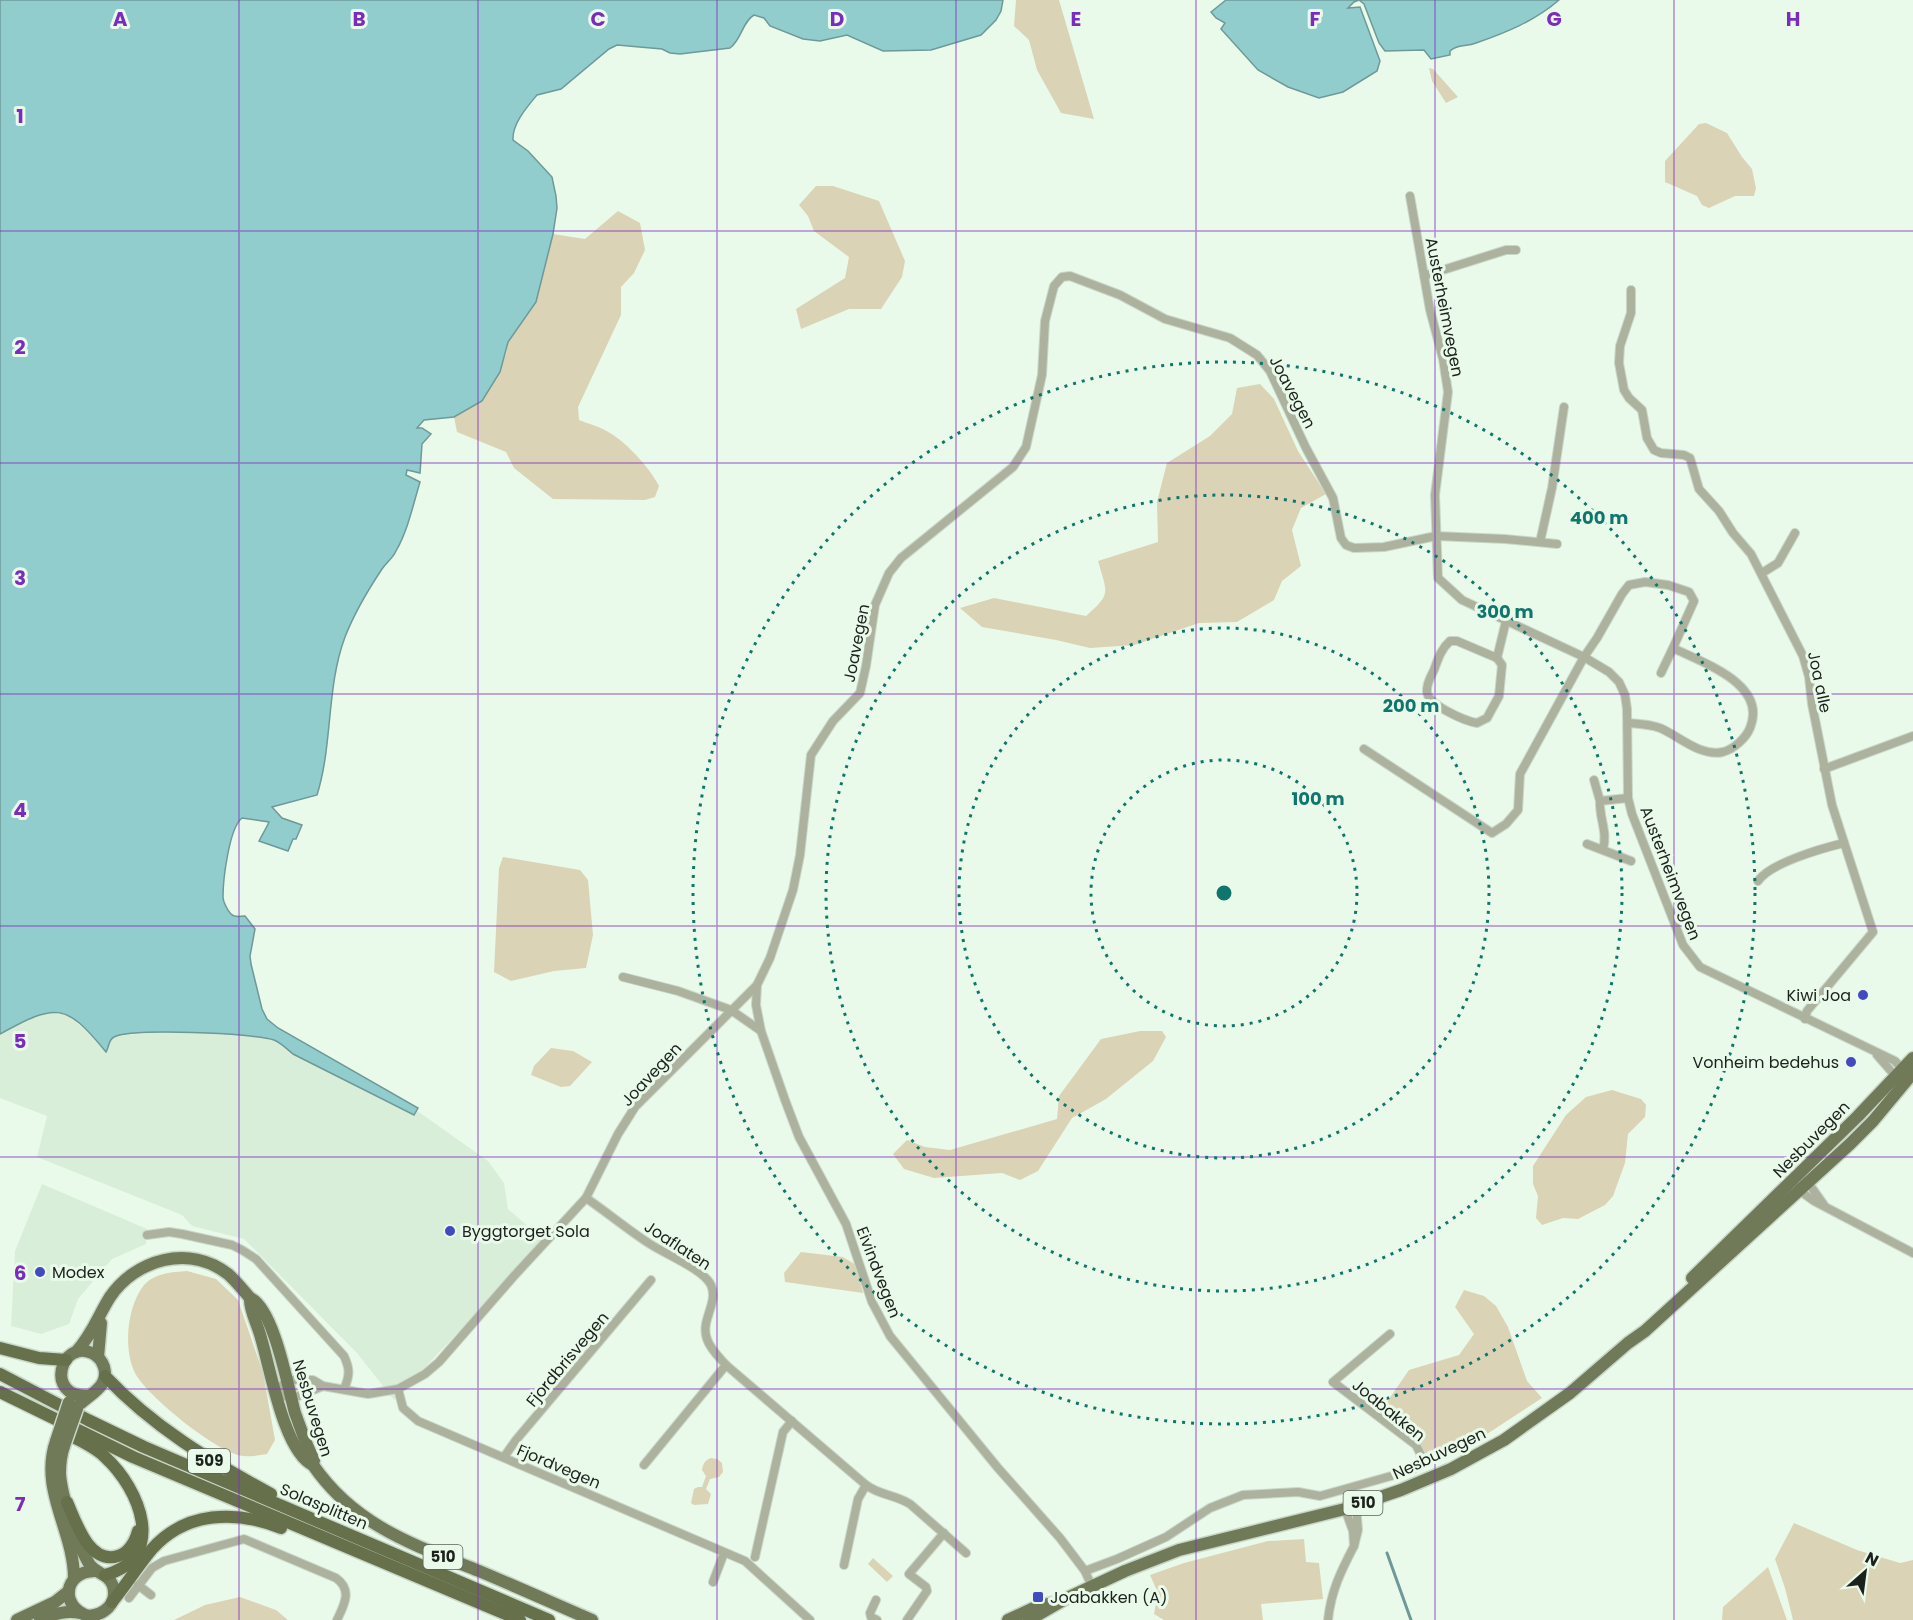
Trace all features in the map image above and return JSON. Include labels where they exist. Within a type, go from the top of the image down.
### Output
[{"type":"highway","points":[[0,1348],[39,1358],[71,1356]]},
{"type":"highway","name":"Solasplitten","points":[[0,1374],[144,1447],[549,1620]]},
{"type":"highway","name":"509","points":[[105,1376],[170,1435],[208,1460],[327,1525]]},
{"type":"highway","name":"509","points":[[5,1395],[40,1420],[91,1446],[105,1456],[133,1494],[141,1521],[143,1536],[141,1546],[133,1562],[124,1568],[100,1573]]},
{"type":"highway","name":"Solasplitten","points":[[5,1395],[133,1457],[520,1620]]},
{"type":"highway","points":[[67,1502],[89,1545],[95,1552],[107,1557],[122,1554],[129,1549],[141,1521]]},
{"type":"highway","name":"509","points":[[112,1602],[152,1549],[183,1525],[204,1518],[225,1516],[246,1518],[271,1524],[303,1537],[335,1543]]},
{"type":"main road","name":"Nesbuvegen","points":[[1008,1620],[1037,1615],[1125,1571],[1179,1550],[1351,1507],[1401,1491],[1451,1469],[1504,1440],[1570,1394],[1645,1331],[1810,1182],[1873,1121],[1905,1075],[1913,1058]]},
{"type":"main road","name":"Nesbuvegen","points":[[1628,1343],[1640,1328],[1905,1075]]},
{"type":"main road","name":"510","points":[[71,1356],[86,1341],[110,1298],[133,1272],[161,1260],[176,1258],[194,1259],[211,1264],[228,1274],[250,1298],[283,1419],[294,1443],[308,1463],[313,1465]]},
{"type":"main road","name":"Nesbuvegen","points":[[250,1298],[256,1300],[269,1323],[304,1439],[314,1460],[313,1465],[348,1506],[382,1530],[592,1620]]},
{"type":"main road","name":"510","points":[[103,1312],[99,1330],[98,1357],[105,1369],[105,1376]]},
{"type":"main road","points":[[72,1399],[63,1384],[62,1367],[71,1356],[92,1353],[98,1357]]},
{"type":"main road","points":[[72,1399],[87,1396],[100,1389],[105,1376]]},
{"type":"main road","points":[[81,1613],[70,1600],[69,1591],[74,1578],[72,1552],[52,1488],[50,1463],[60,1443],[74,1394],[87,1396]]},
{"type":"main road","points":[[40,1620],[60,1612],[95,1616],[108,1608],[112,1602],[113,1587],[79,1544],[60,1474],[60,1443]]},
{"type":"main road","points":[[74,1578],[80,1574],[100,1573]]},
{"type":"main road","points":[[17,1620],[55,1602],[69,1591]]},
{"type":"street","name":"Austerheimvegen","points":[[1410,196],[1430,310],[1443,359],[1448,392],[1436,495],[1438,578],[1462,600],[1584,657],[1609,672],[1619,682],[1625,695],[1628,723],[1628,798],[1636,828],[1683,945],[1700,967],[1894,1062],[1905,1075]]},
{"type":"street","points":[[1424,276],[1446,271],[1506,249],[1516,250]]},
{"type":"street","name":"Joavegen","points":[[287,1380],[313,1380],[322,1386],[368,1394],[398,1389],[425,1374],[439,1362],[586,1198],[618,1134],[635,1107],[757,986],[770,958],[793,890],[800,855],[811,755],[833,721],[860,693],[867,666],[875,605],[884,584],[889,573],[901,558],[1013,467],[1026,447],[1042,375],[1045,321],[1054,286],[1062,277],[1070,276],[1102,288],[1165,320],[1230,338],[1257,355],[1270,371],[1306,448],[1333,498],[1341,538],[1346,545],[1354,548],[1384,547],[1436,536],[1557,544]]},
{"type":"street","name":"Joa alle","points":[[1631,290],[1631,313],[1620,346],[1619,363],[1624,390],[1642,410],[1649,445],[1661,453],[1684,455],[1690,458],[1699,489],[1719,511],[1751,554],[1803,656],[1809,677],[1832,806],[1873,932],[1820,994],[1807,1011],[1805,1019]]},
{"type":"street","points":[[1540,542],[1552,488],[1564,407]]},
{"type":"street","points":[[1762,573],[1778,563],[1795,533]]},
{"type":"street","points":[[1364,749],[1492,833],[1506,824],[1518,810],[1520,774],[1584,657],[1622,594],[1629,585],[1637,582],[1668,585],[1680,588],[1693,596],[1694,605],[1661,673]]},
{"type":"street","points":[[1497,658],[1457,641],[1450,641],[1443,647],[1427,687],[1427,695],[1432,702],[1458,716],[1477,723],[1486,718],[1499,696],[1502,665],[1497,658],[1506,621]]},
{"type":"street","points":[[1628,723],[1650,725],[1662,729],[1687,744],[1714,752],[1723,752],[1732,748],[1749,732],[1753,709],[1750,696],[1741,684],[1674,648]]},
{"type":"street","points":[[1824,769],[1913,736]]},
{"type":"street","points":[[1594,780],[1600,801],[1599,814],[1605,838],[1603,849]]},
{"type":"street","points":[[1600,801],[1628,798]]},
{"type":"street","points":[[1758,881],[1770,870],[1797,858],[1844,843]]},
{"type":"street","points":[[1587,844],[1631,861]]},
{"type":"street","points":[[623,977],[678,991],[731,1010],[761,1031]]},
{"type":"street","name":"Eivindvegen","points":[[757,986],[756,1005],[761,1031],[799,1137],[846,1224],[872,1302],[890,1336],[999,1468],[1058,1535],[1085,1571],[1092,1587]]},
{"type":"street","points":[[1798,1176],[1810,1182],[1825,1205]]},
{"type":"street","points":[[1798,1176],[1800,1191],[1814,1201],[1913,1253]]},
{"type":"street","name":"Joaflaten","points":[[586,1198],[650,1244],[697,1271],[710,1282],[714,1298],[706,1321],[706,1338],[726,1365],[866,1485],[874,1491],[904,1501],[966,1553]]},
{"type":"street","points":[[147,1235],[169,1232],[222,1242],[256,1259],[344,1356],[350,1368],[344,1389]]},
{"type":"street","name":"Fjordbrisvegen","points":[[504,1457],[651,1280]]},
{"type":"street","name":"Joabakken","points":[[1085,1571],[1166,1537],[1210,1508],[1243,1495],[1298,1492],[1320,1496],[1409,1472],[1419,1466],[1421,1455],[1416,1445],[1333,1383],[1390,1334]]},
{"type":"street","points":[[644,1465],[726,1365]]},
{"type":"street","points":[[287,1380],[276,1392],[291,1399],[322,1386]]},
{"type":"street","name":"Fjordvegen","points":[[398,1389],[404,1408],[418,1420],[745,1561],[810,1620]]},
{"type":"street","points":[[755,1557],[783,1432],[792,1421]]},
{"type":"street","points":[[844,1565],[858,1499],[866,1485]]},
{"type":"street","points":[[1328,1620],[1330,1599],[1339,1574],[1354,1546],[1351,1507]]},
{"type":"street","points":[[907,1620],[927,1591],[926,1587],[909,1574],[944,1533]]},
{"type":"street","points":[[129,1598],[152,1568],[164,1561],[244,1539],[336,1578],[342,1583],[346,1596],[337,1620]]},
{"type":"street","points":[[713,1582],[724,1553]]},
{"type":"street","points":[[138,1585],[151,1595]]},
{"type":"street","points":[[876,1600],[870,1613],[871,1617],[877,1620]]},
{"type":"shaded area","points":[[1016,0],[1059,0],[1094,119],[1061,113],[1037,70],[1029,40],[1014,26]]},
{"type":"shaded area","points":[[1429,68],[1433,69],[1458,97],[1446,103],[1432,81]]},
{"type":"shaded area","points":[[1706,123],[1727,133],[1752,169],[1756,188],[1754,196],[1735,196],[1709,208],[1702,205],[1697,196],[1665,182],[1665,161],[1699,124]]},
{"type":"shaded area","points":[[816,186],[833,186],[879,201],[905,261],[902,277],[881,309],[849,309],[801,329],[796,309],[845,278],[849,257],[814,231],[808,216],[799,205]]},
{"type":"shaded area","points":[[618,211],[640,223],[645,250],[634,273],[621,287],[621,315],[578,407],[579,420],[617,437],[644,464],[659,486],[655,497],[645,500],[553,499],[514,468],[506,452],[457,432],[454,417],[482,401],[506,354],[508,342],[536,302],[553,234],[585,239]]},
{"type":"shaded area","points":[[1260,384],[1274,399],[1298,451],[1326,494],[1301,508],[1292,530],[1301,566],[1282,581],[1274,600],[1237,622],[1199,623],[1134,645],[1090,648],[982,627],[960,608],[994,598],[1086,616],[1104,597],[1104,580],[1098,561],[1158,542],[1157,502],[1167,463],[1210,436],[1232,414],[1237,388]]},
{"type":"shaded area","points":[[503,857],[580,870],[588,880],[593,935],[586,968],[554,971],[511,981],[494,972],[499,868]]},
{"type":"shaded area","points":[[49,1012],[65,1013],[92,1035],[106,1052],[110,1040],[116,1036],[147,1033],[212,1032],[248,1035],[275,1041],[293,1054],[388,1103],[414,1115],[416,1110],[488,1161],[504,1183],[508,1209],[545,1241],[394,1400],[357,1353],[244,1239],[192,1226],[182,1215],[37,1157],[47,1116],[0,1098],[0,1034],[29,1018]]},
{"type":"shaded area","points":[[1140,1031],[1162,1031],[1166,1037],[1153,1061],[1106,1099],[1072,1118],[1038,1171],[1020,1180],[1002,1173],[934,1178],[904,1169],[893,1154],[907,1140],[925,1147],[950,1150],[1057,1119],[1059,1096],[1101,1039]]},
{"type":"shaded area","points":[[551,1048],[573,1051],[592,1062],[570,1086],[561,1087],[531,1075],[534,1066]]},
{"type":"shaded area","points":[[1612,1090],[1641,1099],[1646,1105],[1645,1117],[1628,1134],[1625,1163],[1613,1196],[1605,1205],[1578,1219],[1563,1218],[1542,1225],[1536,1218],[1538,1196],[1533,1184],[1533,1166],[1566,1115],[1586,1097]]},
{"type":"shaded area","points":[[42,1184],[147,1229],[146,1244],[112,1259],[78,1299],[69,1324],[41,1334],[11,1326],[15,1251]]},
{"type":"shaded area","points":[[801,1252],[843,1257],[856,1265],[863,1293],[785,1282],[784,1273]]},
{"type":"shaded area","points":[[187,1271],[216,1279],[238,1300],[263,1373],[275,1440],[267,1454],[244,1456],[218,1446],[168,1409],[135,1373],[131,1363],[128,1340],[131,1316],[138,1294],[153,1278]]},
{"type":"shaded area","points":[[1464,1290],[1484,1296],[1496,1306],[1508,1327],[1527,1381],[1542,1398],[1487,1434],[1430,1463],[1415,1437],[1380,1412],[1409,1370],[1459,1355],[1474,1334],[1455,1307]]},
{"type":"shaded area","points":[[711,1458],[722,1463],[723,1472],[719,1477],[710,1479],[706,1489],[711,1494],[708,1504],[694,1505],[691,1503],[694,1489],[702,1487],[706,1476],[702,1470],[703,1466]]},
{"type":"shaded area","points":[[1794,1523],[1857,1550],[1900,1563],[1913,1560],[1913,1620],[1793,1620],[1775,1559]]},
{"type":"shaded area","points":[[1304,1539],[1306,1562],[1319,1563],[1323,1599],[1261,1604],[1263,1620],[1164,1620],[1154,1614],[1158,1593],[1150,1575],[1184,1563],[1268,1541]]},
{"type":"shaded area","points":[[873,1558],[893,1576],[887,1582],[868,1564]]},
{"type":"shaded area","points":[[1768,1567],[1787,1620],[1722,1620],[1723,1607]]},
{"type":"shaded area","points":[[240,1597],[276,1610],[288,1620],[174,1620],[205,1605]]},
{"type":"water","points":[[0,0],[1003,0],[996,20],[981,35],[931,50],[883,51],[847,35],[820,41],[803,39],[770,26],[764,18],[754,15],[730,48],[680,54],[662,49],[617,45],[561,89],[537,95],[518,122],[513,140],[528,151],[552,177],[556,196],[557,208],[553,234],[536,302],[508,342],[500,372],[482,401],[454,417],[424,420],[417,428],[422,428],[431,434],[422,444],[420,473],[407,470],[406,475],[420,482],[404,535],[395,554],[382,569],[345,637],[335,676],[322,776],[317,795],[272,807],[282,818],[302,825],[288,851],[259,841],[269,822],[242,818],[237,824],[230,843],[224,879],[225,906],[234,916],[245,916],[255,929],[250,956],[251,964],[262,1009],[267,1019],[278,1028],[418,1108],[414,1115],[293,1054],[277,1041],[262,1037],[193,1032],[125,1034],[112,1038],[106,1052],[80,1023],[69,1016],[58,1013],[47,1013],[34,1017],[0,1034]]},
{"type":"water","points":[[1226,0],[1359,0],[1348,8],[1360,7],[1380,61],[1377,71],[1343,92],[1319,98],[1288,87],[1258,70],[1221,29],[1225,23],[1211,12]]},
{"type":"water","points":[[1359,0],[1559,0],[1519,26],[1476,43],[1456,47],[1450,51],[1450,55],[1431,59],[1424,50],[1385,51],[1379,43],[1364,4]]},
{"type":"waterway","points":[[1387,1553],[1411,1620]]},
{"type":"place","name":"Kiwi Joa","points":[[1863,995]]},
{"type":"place","name":"Vonheim bedehus","points":[[1851,1062]]},
{"type":"place","name":"Byggtorget Sola","points":[[450,1231]]},
{"type":"place","name":"Modex","points":[[40,1272]]},
{"type":"place","name":"Joabakken (A)","points":[[1038,1597]]}]
